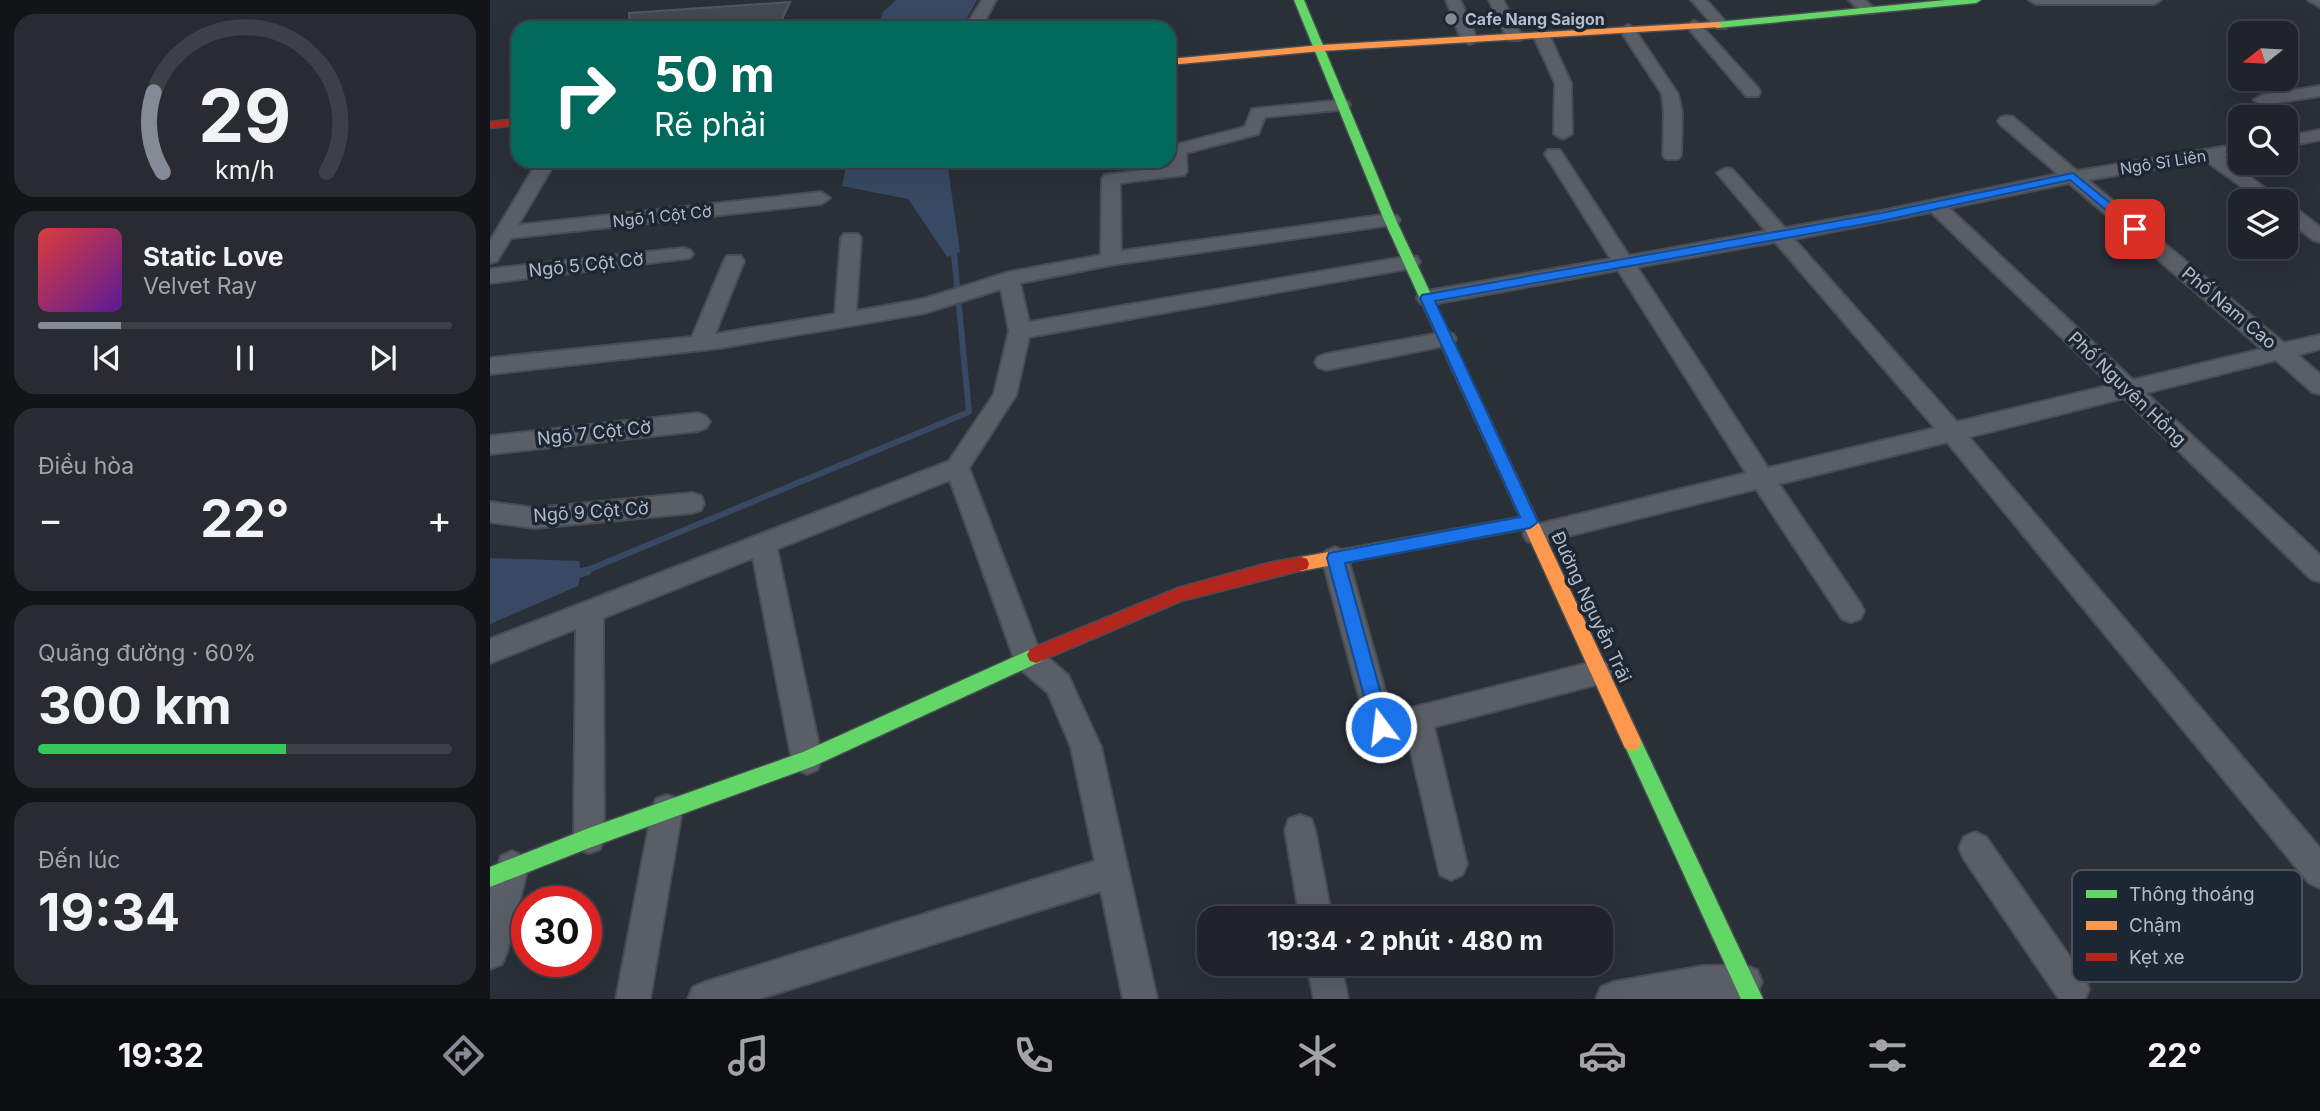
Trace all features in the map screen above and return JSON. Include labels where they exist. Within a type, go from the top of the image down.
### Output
[{"type":"main road","points":[[1176,61],[1321,48],[1721,25],[1862,5],[1976,0]]},
{"type":"main road","name":"Đường Nguyễn Trãi","points":[[1299,1],[1321,48],[1390,219],[1748,991]]},
{"type":"main road","points":[[490,125],[511,123]]},
{"type":"main road","points":[[501,872],[807,760],[1028,658],[1178,595],[1268,570],[1533,528]]},
{"type":"street","points":[[977,21],[989,0]]},
{"type":"street","points":[[1299,1],[1317,0]]},
{"type":"street","points":[[1452,0],[1469,39]]},
{"type":"street","points":[[1496,0],[1514,37]]},
{"type":"street","points":[[1698,0],[1721,25]]},
{"type":"street","points":[[2036,0],[2154,0]]},
{"type":"street","points":[[2315,0],[2320,3]]},
{"type":"street","points":[[1694,26],[1752,92]]},
{"type":"street","points":[[1628,30],[1670,94],[1673,113],[1672,155]]},
{"type":"street","points":[[1541,35],[1563,83],[1559,144],[1624,264],[1851,611]]},
{"type":"street","points":[[2262,100],[2320,91]]},
{"type":"street","points":[[1111,259],[1111,179],[1178,171],[1177,150],[1252,131],[1258,113],[1342,105]]},
{"type":"street","name":"Phố Nam Cao","points":[[2007,121],[2320,386]]},
{"type":"street","points":[[2298,140],[2318,137]]},
{"type":"street","name":"Ngô Sĩ Liên","points":[[1427,298],[1936,206],[2073,176],[2228,151]]},
{"type":"street","points":[[2209,155],[2256,189]]},
{"type":"street","points":[[490,257],[543,168]]},
{"type":"street","points":[[1726,173],[1951,431],[2320,872]]},
{"type":"street","name":"Ngõ 1 Cột Cờ","points":[[504,233],[821,198]]},
{"type":"street","name":"Phố Nguyên Hồng","points":[[1936,206],[2320,571]]},
{"type":"street","points":[[490,366],[700,344],[925,306],[1009,279],[1111,259],[1390,219]]},
{"type":"street","points":[[2298,220],[2320,236]]},
{"type":"street","points":[[845,320],[850,237]]},
{"type":"street","name":"Ngõ 5 Cột Cờ","points":[[490,276],[683,254]]},
{"type":"street","points":[[700,344],[734,261]]},
{"type":"street","points":[[1020,331],[1410,262]]},
{"type":"street","points":[[490,651],[957,467],[1004,395],[1020,331],[1009,279]]},
{"type":"street","points":[[1326,362],[1445,339]]},
{"type":"street","points":[[1533,528],[1761,477],[2320,342]]},
{"type":"street","name":"Ngõ 7 Cột Cờ","points":[[490,445],[698,422]]},
{"type":"street","points":[[957,467],[1028,658],[1058,684],[1086,747],[1140,999]]},
{"type":"street","name":"Ngõ 9 Cột Cờ","points":[[490,512],[535,518],[692,503]]},
{"type":"street","points":[[762,544],[807,760]]},
{"type":"street","points":[[1335,558],[1381,727]]},
{"type":"street","points":[[589,838],[590,613]]},
{"type":"street","points":[[1451,864],[1417,718],[1600,672]]},
{"type":"street","points":[[633,999],[667,810]]},
{"type":"street","points":[[1300,830],[1314,906]]},
{"type":"street","points":[[1975,848],[2072,989]]},
{"type":"street","points":[[705,999],[1114,871]]},
{"type":"street","points":[[490,952],[501,872]]},
{"type":"street","points":[[1326,976],[1331,999]]},
{"type":"street","points":[[1613,999],[1703,983],[1748,991]]},
{"type":"water","points":[[896,0],[977,0],[966,21],[880,21],[883,12]]},
{"type":"water","points":[[846,168],[948,168],[960,252],[947,257],[908,199],[842,186]]},
{"type":"water","points":[[490,558],[579,561],[581,573],[578,586],[490,624]]},
{"type":"building","points":[[790,2],[781,21],[630,21],[629,13]]},
{"type":"waterway","points":[[583,572],[969,412],[954,254]]},
{"type":"waterway","points":[[581,573],[587,571]]},
{"type":"traffic: fast","points":[[1299,0],[1390,220],[1454,358]]},
{"type":"traffic: fast","points":[[1717,25],[1976,0]]},
{"type":"traffic: fast","points":[[490,877],[589,838],[807,760],[1036,655]]},
{"type":"traffic: fast","points":[[1632,742],[1752,999]]},
{"type":"traffic: slow","points":[[1176,61],[1321,48],[1717,25]]},
{"type":"traffic: slow","points":[[1454,358],[1632,742]]},
{"type":"traffic: slow","points":[[1301,564],[1530,522]]},
{"type":"traffic: jam","points":[[490,125],[511,123]]},
{"type":"traffic: jam","points":[[1036,655],[1178,595],[1268,570],[1301,564]]},
{"type":"place","name":"Cafe Nang Saigon","points":[[1451,19]]},
{"type":"route","points":[[1381,727],[1335,558],[1530,522],[1427,298],[1881,217],[2073,176],[2135,229]]}]
